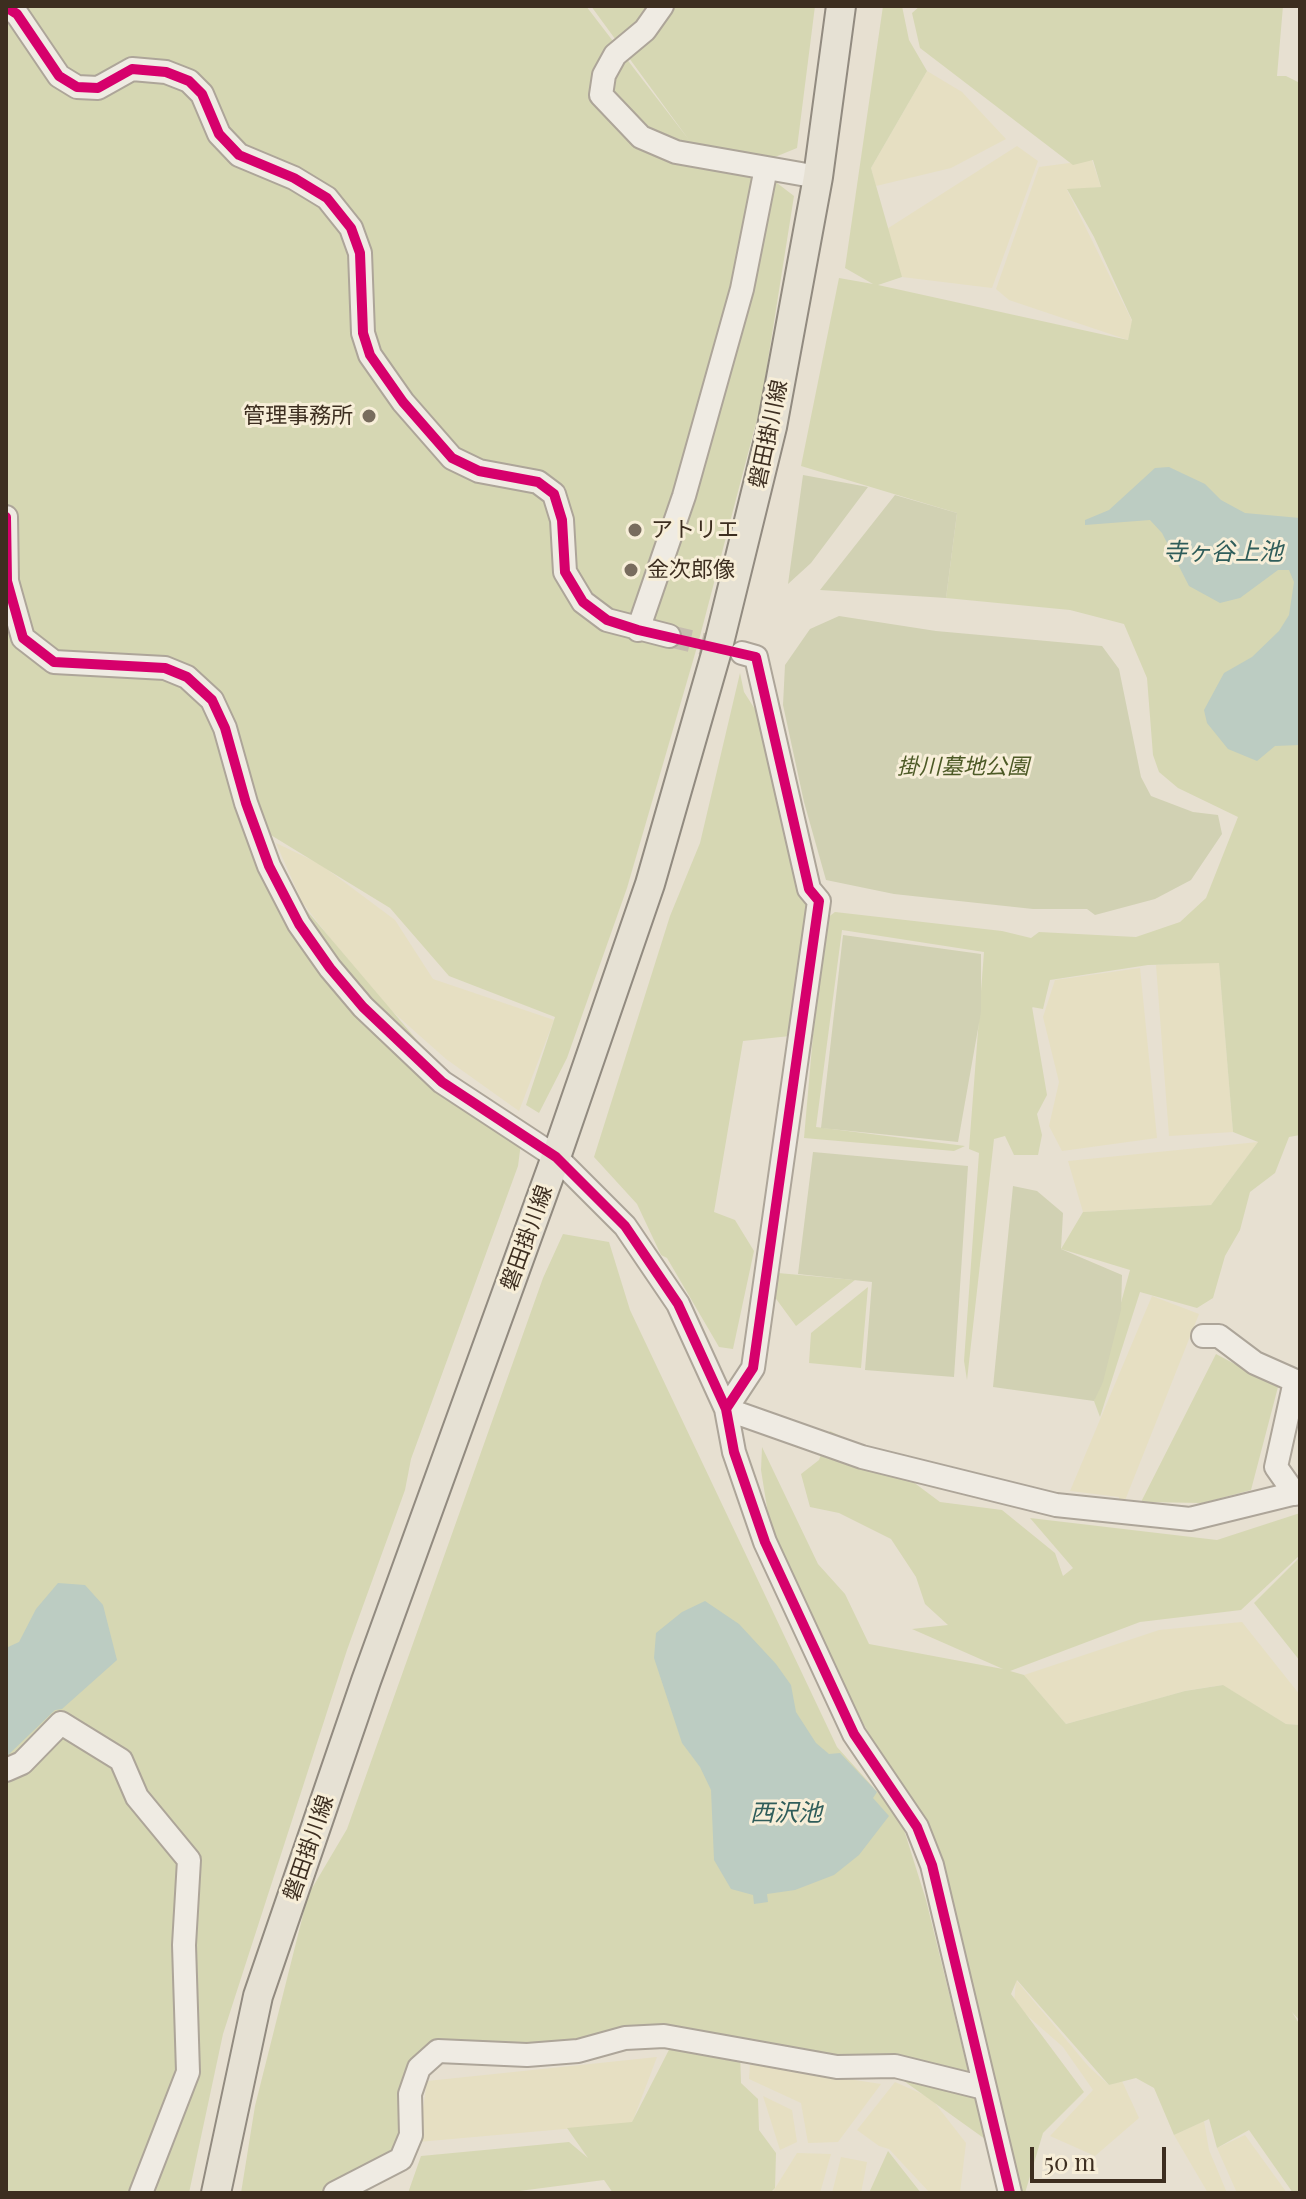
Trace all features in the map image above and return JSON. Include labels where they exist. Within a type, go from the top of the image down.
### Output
[{"type":"main road","name":"磐田掛川線","points":[[818,177],[827,6]]},
{"type":"main road","name":"磐田掛川線","points":[[216,2193],[258,1996],[366,1681],[556,1157],[650,884],[718,647],[772,427],[818,177],[841,6]]},
{"type":"street","points":[[662,6],[645,30],[615,55],[604,75],[601,95],[641,137],[676,152],[818,177]]},
{"type":"street","points":[[6,7],[17,14],[59,76],[77,87],[98,88],[132,69],[166,72],[189,81],[202,94],[219,134],[239,155],[294,178],[327,198],[351,228],[360,253],[363,333],[370,355],[403,402],[452,458],[479,471],[538,482],[554,494],[562,520],[565,572],[583,602],[607,620],[669,636]]},
{"type":"street","points":[[638,630],[684,496],[742,289],[766,168]]},
{"type":"street","points":[[6,517],[7,581],[23,638],[54,662],[164,668],[187,677],[212,700],[225,728],[246,803],[269,866],[299,924],[363,1007],[442,1082],[556,1157],[625,1226],[678,1304],[726,1409],[734,1452],[765,1542],[854,1734],[917,1827],[932,1865],[1010,2193]]},
{"type":"street","points":[[726,1409],[753,1368],[819,901],[809,889],[756,657],[742,653]]},
{"type":"street","points":[[726,1409],[862,1457],[1056,1505],[1190,1519],[1298,1493],[1276,1467],[1297,1382],[1255,1363],[1219,1336],[1203,1336]]},
{"type":"street","points":[[6,1770],[22,1763],[61,1723],[121,1760],[137,1797],[189,1860],[184,1945],[188,2072],[141,2193]]},
{"type":"street","points":[[335,2193],[401,2159],[411,2135],[410,2094],[419,2068],[438,2051],[527,2055],[578,2051],[625,2038],[664,2036],[837,2067],[895,2066],[984,2088]]},
{"type":"shaded area","points":[[927,71],[962,92],[1006,139],[951,168],[876,186],[871,168]]},
{"type":"shaded area","points":[[1017,146],[1038,161],[992,288],[902,277],[879,234]]},
{"type":"shaded area","points":[[1092,160],[1101,187],[1067,190],[1132,321],[1128,340],[1009,300],[996,289],[1039,167]]},
{"type":"shaded area","points":[[276,843],[320,864],[395,920],[433,979],[554,1020],[519,1111],[446,1059],[375,996],[302,902]]},
{"type":"shaded area","points":[[1219,962],[1233,1132],[1169,1136],[1156,965]]},
{"type":"shaded area","points":[[1140,968],[1157,1138],[1062,1151],[1049,1126],[1059,1082],[1043,1017],[1055,980]]},
{"type":"shaded area","points":[[1258,1142],[1211,1205],[1083,1212],[1068,1161]]},
{"type":"shaded area","points":[[1152,1296],[1199,1314],[1120,1513],[1119,1497],[1070,1491]]},
{"type":"shaded area","points":[[1242,1622],[1300,1695],[1300,1725],[1286,1724],[1222,1685],[1185,1691],[1066,1724],[1024,1675],[1159,1630]]},
{"type":"shaded area","points":[[1016,1980],[1089,2067],[1109,2085],[1122,2081],[1139,2118],[1095,2156],[1050,2136],[1093,2090],[1063,2047],[1014,2004]]},
{"type":"shaded area","points":[[657,2057],[632,2123],[418,2142],[427,2081]]},
{"type":"shaded area","points":[[750,2064],[881,2084],[838,2142],[808,2143],[801,2103],[749,2079]]},
{"type":"shaded area","points":[[895,2082],[931,2098],[966,2143],[960,2193],[930,2193],[889,2149],[879,2146],[857,2130]]},
{"type":"shaded area","points":[[763,2096],[792,2110],[797,2142],[780,2150]]},
{"type":"shaded area","points":[[1204,2121],[1209,2150],[1227,2193],[1208,2193],[1174,2135]]},
{"type":"shaded area","points":[[1245,2135],[1287,2193],[1237,2193],[1217,2148]]},
{"type":"shaded area","points":[[797,2153],[831,2154],[820,2193],[772,2193]]},
{"type":"shaded area","points":[[841,2157],[867,2162],[861,2193],[832,2193]]},
{"type":"green space","points":[[6,6],[586,6],[689,140],[591,6],[815,6],[797,148],[775,157],[771,169],[777,170],[777,183],[794,196],[761,404],[699,640],[627,888],[567,1058],[539,1113],[526,1105],[555,1017],[449,976],[390,908],[261,829],[269,866],[478,1112],[521,1143],[518,1166],[411,1459],[405,1490],[347,1650],[223,2034],[189,2193],[6,2193]]},
{"type":"green space","points":[[883,6],[902,6],[909,40],[927,71],[871,168],[902,277],[878,285],[1128,340],[1132,320],[1094,237],[1067,189],[1101,187],[1093,160],[1073,165],[920,48],[912,13],[920,6],[1283,6],[1277,76],[1286,76],[1300,83],[1300,1135],[1289,1137],[1275,1173],[1250,1192],[1240,1230],[1225,1256],[1213,1298],[1197,1308],[1140,1292],[1100,1417],[1094,1401],[1130,1270],[1061,1249],[1083,1212],[1211,1205],[1258,1142],[1233,1132],[1219,963],[1148,965],[1050,980],[1043,1009],[1032,1007],[1047,1095],[1037,1114],[1042,1135],[1038,1155],[1014,1155],[1005,1136],[994,1139],[967,1380],[964,1361],[979,1153],[969,1149],[984,952],[842,930],[816,1127],[965,1146],[954,1151],[804,1138],[823,921],[835,912],[1002,931],[1031,938],[1039,932],[1136,937],[1180,922],[1206,898],[1238,817],[1178,788],[1159,772],[1153,755],[1147,678],[1124,624],[1070,610],[946,598],[957,513],[801,466],[839,278],[873,284],[845,268]]},
{"type":"green space","points":[[803,475],[868,487],[811,563],[788,584]]},
{"type":"green space","points":[[895,495],[957,513],[946,598],[820,590]]},
{"type":"green space","name":"掛川墓地公園","points":[[839,616],[936,631],[1102,646],[1119,669],[1141,777],[1151,796],[1193,812],[1218,815],[1222,834],[1191,880],[1155,899],[1095,915],[1087,909],[1033,909],[894,894],[826,880],[804,802],[783,705],[785,665],[810,629]]},
{"type":"green space","points":[[740,673],[744,692],[765,725],[812,903],[790,1036],[743,1041],[714,1212],[735,1220],[754,1251],[733,1349],[719,1347],[667,1258],[661,1255],[637,1204],[594,1157],[670,916],[700,843]]},
{"type":"green space","points":[[843,935],[981,954],[981,1012],[958,1142],[821,1128]]},
{"type":"green space","points":[[813,1152],[968,1166],[954,1377],[865,1370],[872,1282],[798,1274]]},
{"type":"green space","points":[[1013,1186],[1037,1191],[1063,1213],[1061,1249],[1122,1275],[1121,1310],[1103,1382],[1094,1401],[993,1387]]},
{"type":"green space","points":[[563,1234],[609,1242],[630,1310],[837,1747],[900,1817],[926,1900],[985,2139],[890,2071],[740,2049],[741,2083],[758,2099],[759,2130],[776,2153],[775,2188],[770,2193],[613,2193],[604,2180],[504,2193],[408,2193],[421,2156],[569,2142],[588,2158],[567,2128],[632,2122],[675,2038],[731,2046],[660,2024],[578,2051],[438,2051],[414,2083],[401,2159],[335,2193],[241,2193],[255,2106],[308,1895],[347,1829],[543,1278]]},
{"type":"green space","points":[[778,1273],[855,1280],[796,1326],[774,1296]]},
{"type":"green space","points":[[868,1287],[861,1368],[809,1363],[811,1333]]},
{"type":"green space","points":[[1216,1354],[1278,1387],[1251,1490],[1203,1503],[1141,1502]]},
{"type":"green space","points":[[830,1431],[873,1452],[940,1502],[1002,1510],[1055,1553],[1063,1576],[1073,1568],[1030,1518],[1217,1540],[1300,1513],[1300,1555],[1241,1610],[1140,1622],[1010,1671],[1024,1675],[1066,1724],[1185,1691],[1223,1685],[1286,1724],[1300,1725],[1300,2021],[1292,2012],[1300,2025],[1300,2193],[1293,2193],[1249,2130],[1217,2148],[1209,2119],[1174,2135],[1154,2088],[1136,2078],[1109,2085],[1017,1980],[1011,1994],[1084,2092],[1043,2133],[1025,2193],[1020,2193],[972,2030],[965,1952],[936,1843],[904,1795],[829,1663],[805,1611],[769,1520],[761,1470],[762,1447],[818,1564],[845,1594],[869,1644],[1003,1669],[912,1629],[948,1625],[925,1604],[916,1577],[891,1539],[839,1513],[810,1507],[801,1474],[819,1460]]},
{"type":"green space","points":[[1300,1557],[1300,1661],[1254,1603]]},
{"type":"green space","points":[[888,2151],[921,2193],[869,2193]]},
{"type":"water","name":"寺ヶ谷上池","points":[[1169,467],[1205,484],[1221,500],[1245,513],[1300,518],[1300,745],[1275,746],[1257,761],[1228,749],[1207,723],[1204,710],[1224,673],[1252,657],[1279,631],[1289,615],[1294,582],[1289,570],[1278,570],[1240,598],[1220,603],[1189,586],[1162,533],[1150,520],[1085,525],[1085,520],[1109,510],[1155,468]]},
{"type":"water","points":[[58,1583],[85,1585],[103,1605],[117,1660],[62,1709],[55,1710],[6,1757],[6,1648],[19,1642],[36,1609]]},
{"type":"water","name":"西沢池","points":[[705,1601],[739,1624],[776,1664],[791,1685],[796,1712],[816,1743],[829,1754],[840,1753],[877,1792],[873,1798],[889,1816],[859,1855],[834,1875],[795,1890],[767,1894],[768,1902],[754,1904],[753,1895],[731,1889],[714,1860],[711,1790],[700,1767],[682,1743],[654,1658],[656,1633],[682,1612]]},
{"type":"tunnel","points":[[669,636],[733,651]]},
{"type":"cycle path","points":[[6,7],[17,14],[59,76],[77,87],[98,88],[132,69],[166,72],[189,81],[202,94],[219,134],[239,155],[294,178],[327,198],[351,228],[360,253],[363,333],[370,355],[403,402],[452,458],[479,471],[538,482],[554,494],[562,520],[565,572],[583,602],[607,620],[638,630],[756,657],[809,889],[819,901],[753,1368],[726,1409]]},
{"type":"cycle path","points":[[6,517],[7,581],[23,638],[54,662],[165,668],[187,677],[212,700],[225,728],[246,803],[269,866],[299,924],[330,968],[363,1007],[442,1082],[556,1157],[625,1226],[678,1304],[726,1409],[734,1452],[765,1542],[854,1734],[917,1827],[932,1865],[1010,2193]]},
{"type":"place","name":"管理事務所","points":[[369,416]]},
{"type":"place","name":"アトリエ","points":[[635,530]]},
{"type":"place","name":"金次郎像","points":[[631,570]]}]
